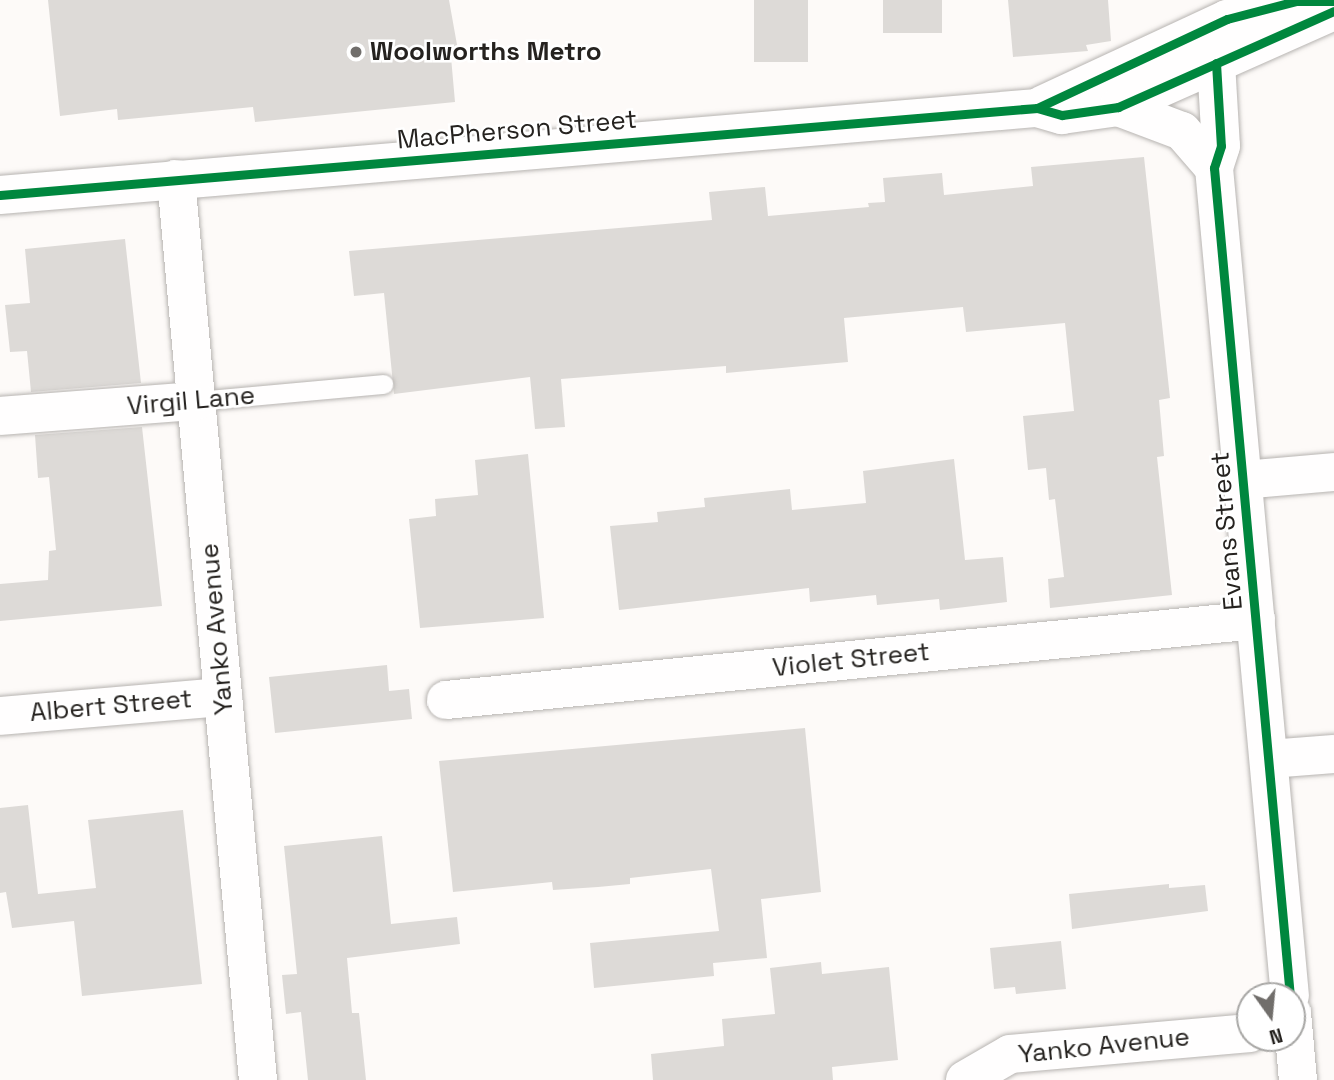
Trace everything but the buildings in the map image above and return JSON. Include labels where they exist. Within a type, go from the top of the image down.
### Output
[{"type":"street","name":"MacPherson Street","points":[[1037,108],[1062,115],[1118,107],[1206,48],[1259,8],[1296,1],[1334,1]]},
{"type":"street","name":"MacPherson Street","points":[[0,195],[1037,108],[1206,48],[1334,11]]},
{"type":"street","name":"Evans Street","points":[[1206,48],[1222,146],[1214,168],[1289,982]]},
{"type":"street","points":[[1118,107],[1182,131],[1214,168]]},
{"type":"street","name":"Yanko Avenue","points":[[176,179],[258,1080]]},
{"type":"street","name":"Virgil Lane","points":[[0,416],[196,401]]},
{"type":"street","points":[[1243,480],[1334,472]]},
{"type":"street","name":"Violet Street","points":[[446,700],[1256,620]]},
{"type":"street","name":"Albert Street","points":[[0,716],[223,697]]},
{"type":"street","points":[[1269,759],[1334,754]]},
{"type":"street","name":"Yanko Avenue","points":[[965,1080],[1010,1054],[1236,1034]]},
{"type":"street","name":"Evans Street","points":[[1295,1052],[1298,1080]]},
{"type":"lane","name":"Virgil Lane","points":[[196,401],[383,384]]},
{"type":"cycle path","points":[[1037,108],[1227,19],[1296,1],[1334,1]]},
{"type":"cycle path","points":[[0,195],[1037,108],[1062,115],[1118,107],[1334,11]]},
{"type":"cycle path","points":[[1216,63],[1221,146],[1214,168],[1289,982]]},
{"type":"place","name":"Woolworths Metro","points":[[356,52]]}]
